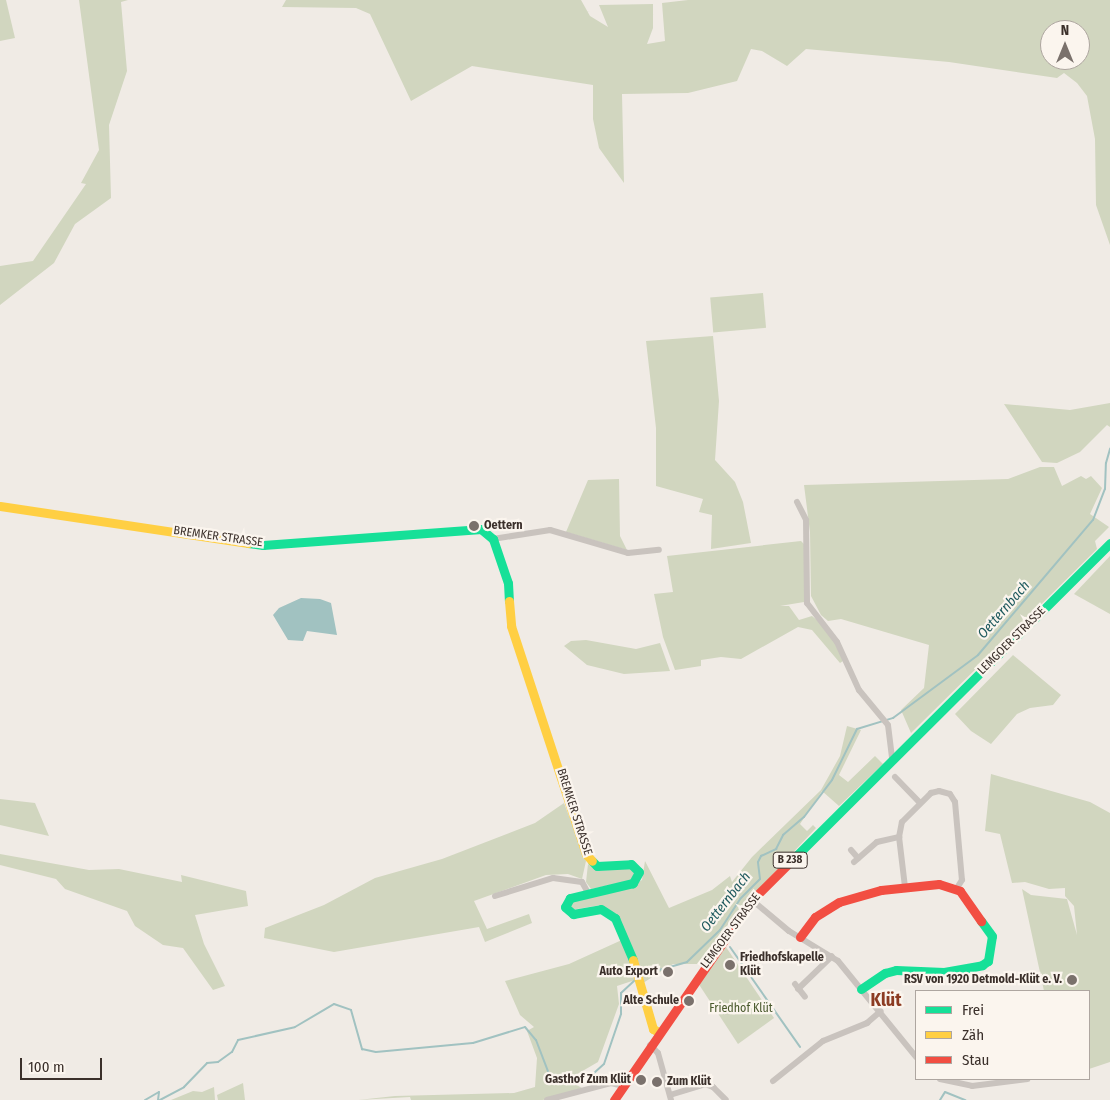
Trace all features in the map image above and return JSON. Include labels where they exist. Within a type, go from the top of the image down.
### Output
[{"type":"street","points":[[797,502],[806,520],[810,608],[832,633],[860,690],[888,725],[892,759]]},
{"type":"street","name":"BREMKER STRASSE","points":[[0,506],[264,545],[471,528],[481,529],[493,539],[508,583],[513,632],[586,854],[597,866],[631,864],[639,872],[634,883],[568,899],[566,910],[573,914],[601,909],[611,914],[622,930],[653,1028],[659,1032]]},
{"type":"street","points":[[493,539],[550,530],[628,553],[659,550]]},
{"type":"street","name":"LEMGOER STRASSE","points":[[614,1100],[650,1045],[752,900],[1110,543]]},
{"type":"street","points":[[895,777],[920,803]]},
{"type":"street","points":[[905,887],[899,837],[902,822],[920,803],[935,792],[954,798],[962,880],[957,888]]},
{"type":"street","points":[[850,850],[856,860],[877,842],[899,837]]},
{"type":"street","points":[[495,896],[553,878],[582,882],[588,893]]},
{"type":"street","points":[[800,937],[815,917],[830,906],[852,897],[905,887],[939,884],[957,888],[992,936],[991,952],[988,961],[974,967],[944,972],[896,970],[885,973],[861,989]]},
{"type":"street","points":[[752,900],[800,937],[832,956],[881,1011],[915,1056]]},
{"type":"street","points":[[805,997],[796,986],[832,956]]},
{"type":"street","points":[[773,1081],[823,1041],[867,1023],[881,1011]]},
{"type":"street","points":[[650,1045],[658,1053],[671,1098],[705,1084],[713,1087],[726,1100]]},
{"type":"street","points":[[945,1080],[972,1086],[1007,1080]]},
{"type":"street","points":[[547,1100],[611,1083],[623,1086]]},
{"type":"green space","points":[[0,0],[6,0],[15,38],[0,41]]},
{"type":"green space","points":[[79,0],[128,0],[121,2],[127,71],[109,125],[111,198],[75,224],[54,263],[0,305],[0,266],[33,261],[86,184],[81,183],[99,150]]},
{"type":"green space","points":[[286,0],[581,0],[590,16],[608,27],[599,5],[653,4],[653,28],[647,44],[665,41],[662,3],[688,0],[1110,0],[1110,245],[1096,205],[1095,139],[1087,96],[1077,83],[1064,73],[1057,78],[949,62],[806,49],[787,66],[762,51],[751,49],[737,81],[688,93],[622,94],[624,183],[599,148],[593,119],[593,85],[472,66],[411,101],[370,14],[356,8],[282,7]]},
{"type":"green space","points":[[763,293],[766,328],[713,332],[710,298]]},
{"type":"green space","points":[[713,336],[719,401],[715,460],[735,482],[743,502],[751,543],[711,549],[712,515],[699,512],[703,499],[656,486],[656,428],[646,341]]},
{"type":"green space","points":[[1110,403],[1110,427],[1107,425],[1080,452],[1057,463],[1042,462],[1004,404],[1070,410]]},
{"type":"green space","points":[[1040,467],[1054,467],[1062,486],[1081,476],[1086,479],[1091,476],[1102,488],[1090,514],[1109,527],[1095,541],[1097,549],[911,733],[901,710],[924,688],[929,645],[841,619],[828,621],[821,615],[811,596],[810,532],[804,485],[1008,479]]},
{"type":"green space","points":[[619,479],[620,536],[627,550],[566,532],[588,480]]},
{"type":"green space","points":[[801,541],[804,544],[804,602],[780,606],[789,606],[799,620],[812,616],[829,630],[843,661],[840,663],[812,630],[798,627],[741,659],[721,657],[701,660],[701,666],[675,670],[663,637],[654,594],[673,592],[667,556]]},
{"type":"green space","points":[[1110,556],[1110,614],[1074,594]]},
{"type":"green space","points":[[586,640],[636,649],[660,643],[670,671],[624,674],[587,665],[564,646],[571,641]]},
{"type":"green space","points":[[1013,655],[1061,695],[1053,705],[1030,708],[1017,714],[991,744],[971,731],[955,714]]},
{"type":"green space","points":[[847,726],[861,730],[839,775],[848,782],[875,756],[883,764],[839,806],[822,791],[800,824],[807,831],[813,825],[816,828],[737,912],[699,964],[673,964],[643,983],[637,958],[618,916],[601,905],[571,910],[569,903],[573,899],[632,886],[642,880],[645,861],[669,908],[712,890],[730,876],[732,882],[752,857],[821,790],[840,756]]},
{"type":"green space","points":[[991,774],[1090,802],[1110,813],[1110,1062],[1090,1069],[1090,990],[1044,990],[1022,889],[1031,895],[1067,899],[1077,935],[1074,906],[1065,896],[1065,888],[1049,889],[1025,882],[1012,883],[1000,834],[985,831]]},
{"type":"green space","points":[[0,799],[35,803],[49,836],[0,825]]},
{"type":"green space","points":[[564,803],[586,861],[582,879],[568,874],[546,875],[474,901],[487,929],[529,914],[532,923],[485,942],[479,927],[334,952],[264,938],[265,928],[324,905],[375,878],[442,859],[535,823]]},
{"type":"green space","points":[[0,854],[89,870],[119,869],[182,882],[181,875],[246,891],[248,906],[195,915],[204,944],[225,986],[213,990],[183,948],[163,945],[135,926],[127,911],[65,889],[56,879],[0,865]]},
{"type":"green space","points":[[588,864],[593,868],[631,868],[635,875],[629,881],[591,889],[586,882]]},
{"type":"green space","points":[[624,939],[635,980],[617,986],[619,1004],[598,1062],[567,1080],[582,1088],[543,1100],[411,1100],[410,1097],[358,1100],[395,1096],[514,1093],[535,1087],[537,1058],[527,1031],[534,1027],[520,1015],[505,981],[569,964]]},
{"type":"green space","name":"Friedhof Klüt","points":[[726,947],[774,1018],[738,1044],[698,983]]},
{"type":"green space","points":[[243,1083],[245,1100],[218,1100],[217,1095]]},
{"type":"green space","points":[[214,1087],[215,1100],[171,1100],[193,1091],[202,1092]]},
{"type":"water","points":[[301,598],[320,599],[331,603],[337,635],[307,631],[303,641],[288,640],[273,615],[279,608]]},
{"type":"waterway","name":"Oetternbach","points":[[642,975],[687,962],[720,930],[740,899],[760,879],[758,862],[761,856],[776,849],[783,835],[804,817],[832,780],[857,729],[893,718],[978,655],[1093,520],[1105,489],[1106,463],[1110,449]]},
{"type":"waterway","points":[[730,947],[800,1047]]},
{"type":"waterway","name":"Oetternbach","points":[[160,1100],[184,1087],[207,1063],[218,1062],[232,1052],[238,1040],[295,1027],[334,1004],[351,1010],[362,1049],[376,1052],[473,1043],[525,1027],[536,1040],[550,1077],[567,1084],[594,1073],[604,1064],[621,1014],[621,993],[636,979]]},
{"type":"waterway","name":"Oetternbach","points":[[145,1100],[159,1092],[158,1100]]},
{"type":"waterway","points":[[940,1100],[945,1092],[965,1100]]},
{"type":"traffic: fast","points":[[248,543],[263,545],[481,529],[493,539],[508,583],[509,601]]},
{"type":"traffic: fast","points":[[790,862],[1110,543]]},
{"type":"traffic: fast","points":[[592,861],[597,866],[631,864],[639,872],[633,883],[570,898],[565,907],[573,914],[601,909],[615,918],[633,960]]},
{"type":"traffic: fast","points":[[861,989],[885,973],[896,970],[944,972],[982,965],[988,961],[992,936],[981,921]]},
{"type":"traffic: slow","points":[[0,506],[248,543]]},
{"type":"traffic: slow","points":[[509,601],[511,626],[586,854],[592,861]]},
{"type":"traffic: slow","points":[[633,960],[653,1029],[659,1032]]},
{"type":"traffic: jam","points":[[614,1100],[752,900],[790,862]]},
{"type":"traffic: jam","points":[[800,937],[815,917],[839,902],[881,890],[939,884],[960,891],[981,921]]},
{"type":"place","name":"Oettern","points":[[474,526]]},
{"type":"place","name":"Friedhofskapelle Klüt","points":[[730,965]]},
{"type":"place","name":"Auto Export","points":[[668,972]]},
{"type":"place","name":"RSV von 1920 Detmold-Klüt e. V.","points":[[1072,980]]},
{"type":"place","name":"Alte Schule","points":[[689,1001]]},
{"type":"place","name":"Gasthof Zum Klüt","points":[[641,1080]]},
{"type":"place","name":"Zum Klüt","points":[[657,1082]]},
{"type":"district","name":"Klüt","points":[[886,1000]]}]
